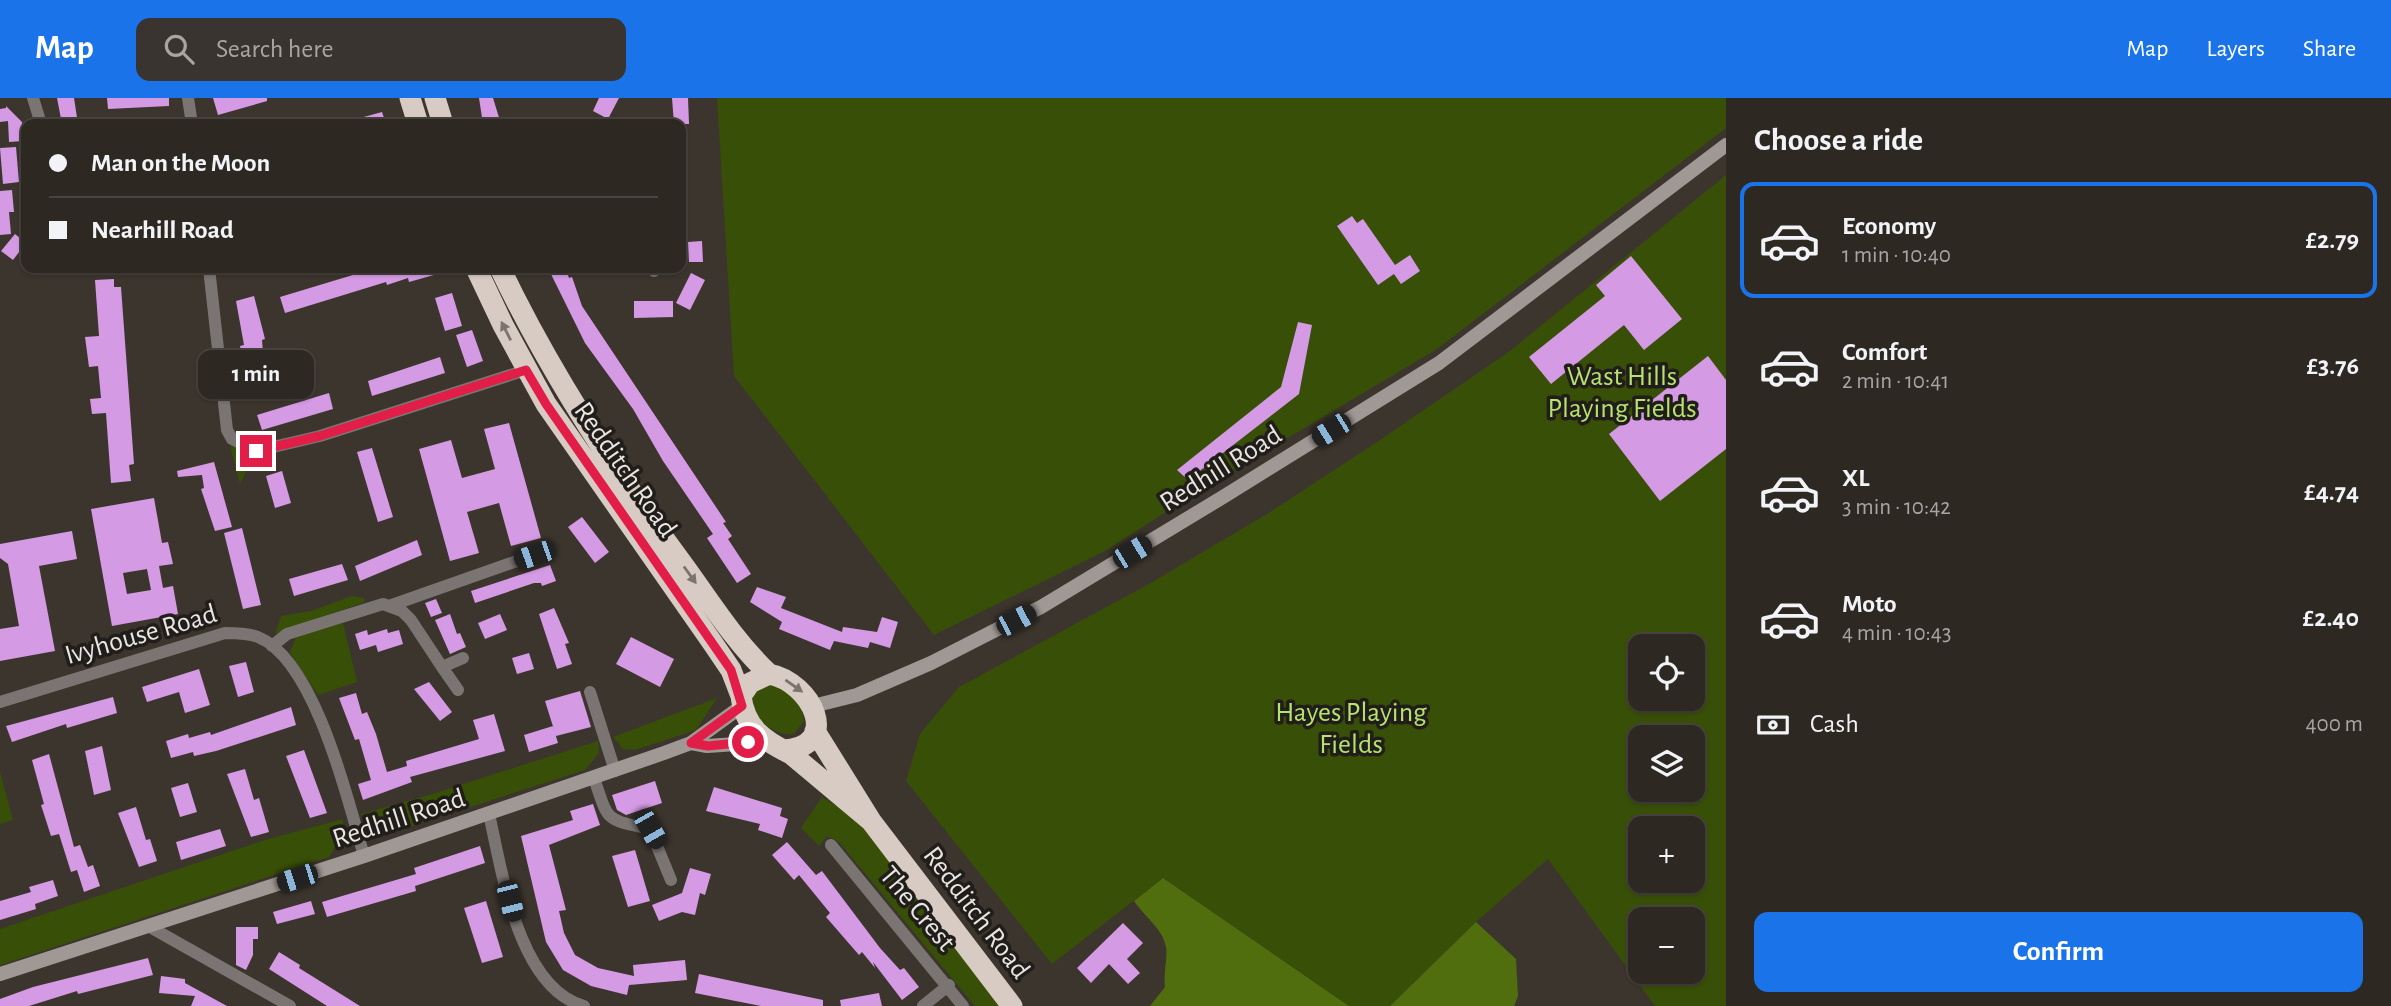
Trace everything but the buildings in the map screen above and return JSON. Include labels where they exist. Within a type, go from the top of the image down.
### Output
[{"type":"highway","points":[[410,98],[416,119]]},
{"type":"highway","points":[[435,98],[441,119]]},
{"type":"highway","name":"Redditch Road","points":[[478,273],[526,370],[546,404],[731,670],[742,701]]},
{"type":"highway","name":"Redditch Road","points":[[502,273],[523,317],[610,463],[735,636],[769,674]]},
{"type":"highway","points":[[769,674],[799,687],[813,706],[816,731],[805,744],[774,746],[751,726],[742,701],[750,683],[769,674]]},
{"type":"highway","name":"Redditch Road","points":[[816,731],[871,821],[1012,1006]]},
{"type":"highway","name":"Redditch Road","points":[[774,746],[871,821]]},
{"type":"street","points":[[33,98],[39,119]]},
{"type":"street","points":[[188,98],[191,119]]},
{"type":"street","name":"Redhill Road","points":[[813,706],[858,695],[944,657],[1041,607],[1223,497],[1439,363],[1726,145]]},
{"type":"street","points":[[210,273],[227,430],[232,439],[256,451],[320,436],[526,370]]},
{"type":"street","points":[[389,606],[534,555]]},
{"type":"street","points":[[364,856],[323,723],[294,671],[272,646],[287,634],[374,605],[389,606],[402,611],[411,620],[458,690]]},
{"type":"street","name":"Ivyhouse Road","points":[[0,702],[225,633],[258,637],[272,646]]},
{"type":"street","points":[[442,667],[463,658]]},
{"type":"street","points":[[590,692],[615,771]]},
{"type":"street","name":"Redhill Road","points":[[0,974],[150,927],[615,771],[691,743],[742,701]]},
{"type":"street","name":"Redhill Road","points":[[691,743],[708,746],[774,746]]},
{"type":"street","points":[[594,778],[605,811],[617,824],[650,829],[670,862],[671,880]]},
{"type":"street","points":[[489,814],[516,923],[532,957],[553,989],[583,1006]]},
{"type":"street","name":"The Crest","points":[[831,845],[964,1006]]},
{"type":"street","points":[[150,927],[290,1006]]},
{"type":"street","points":[[923,1006],[949,985]]},
{"type":"green space","points":[[717,98],[1726,98],[1726,128],[1437,349],[1197,492],[1105,551],[934,635],[734,376]]},
{"type":"green space","name":"Hayes Playing Fields","points":[[1726,175],[1726,1006],[1655,1006],[1639,984],[1705,984],[1705,907],[1628,907],[1628,969],[1548,859],[1476,922],[1390,1006],[1349,1006],[1163,878],[1052,964],[906,781],[920,734],[959,687],[1149,584],[1267,514],[1510,351]]},
{"type":"green space","points":[[229,441],[253,456],[240,484]]},
{"type":"green space","points":[[352,596],[364,598],[365,602],[275,634],[281,616],[311,611]]},
{"type":"green space","points":[[343,623],[357,682],[318,695],[290,653],[296,637]]},
{"type":"green space","points":[[774,683],[790,694],[801,708],[804,721],[794,734],[785,734],[769,728],[754,708],[754,690]]},
{"type":"green space","points":[[717,698],[696,730],[635,750],[623,749],[613,737]]},
{"type":"green space","points":[[598,741],[599,753],[585,770],[402,829],[376,834],[366,831],[361,814]]},
{"type":"green space","points":[[0,772],[13,820],[0,824]]},
{"type":"green space","points":[[822,797],[862,821],[1004,1006],[975,1006],[839,842],[827,836],[819,846],[801,828]]},
{"type":"green space","points":[[343,819],[342,837],[329,857],[0,965],[0,929],[265,840]]},
{"type":"green space","points":[[1163,878],[1349,1006],[1150,1006],[1165,987],[1166,947],[1157,928],[1134,901]]},
{"type":"green space","points":[[1476,922],[1516,959],[1518,996],[1514,1006],[1390,1006]]},
{"type":"route","points":[[256,451],[320,436],[363,419],[526,370],[546,404],[645,549],[731,670],[742,706],[691,743],[708,746],[748,742]]},
{"type":"park label","name":"Wast Hills Playing Fields","points":[[1622,393]]}]
